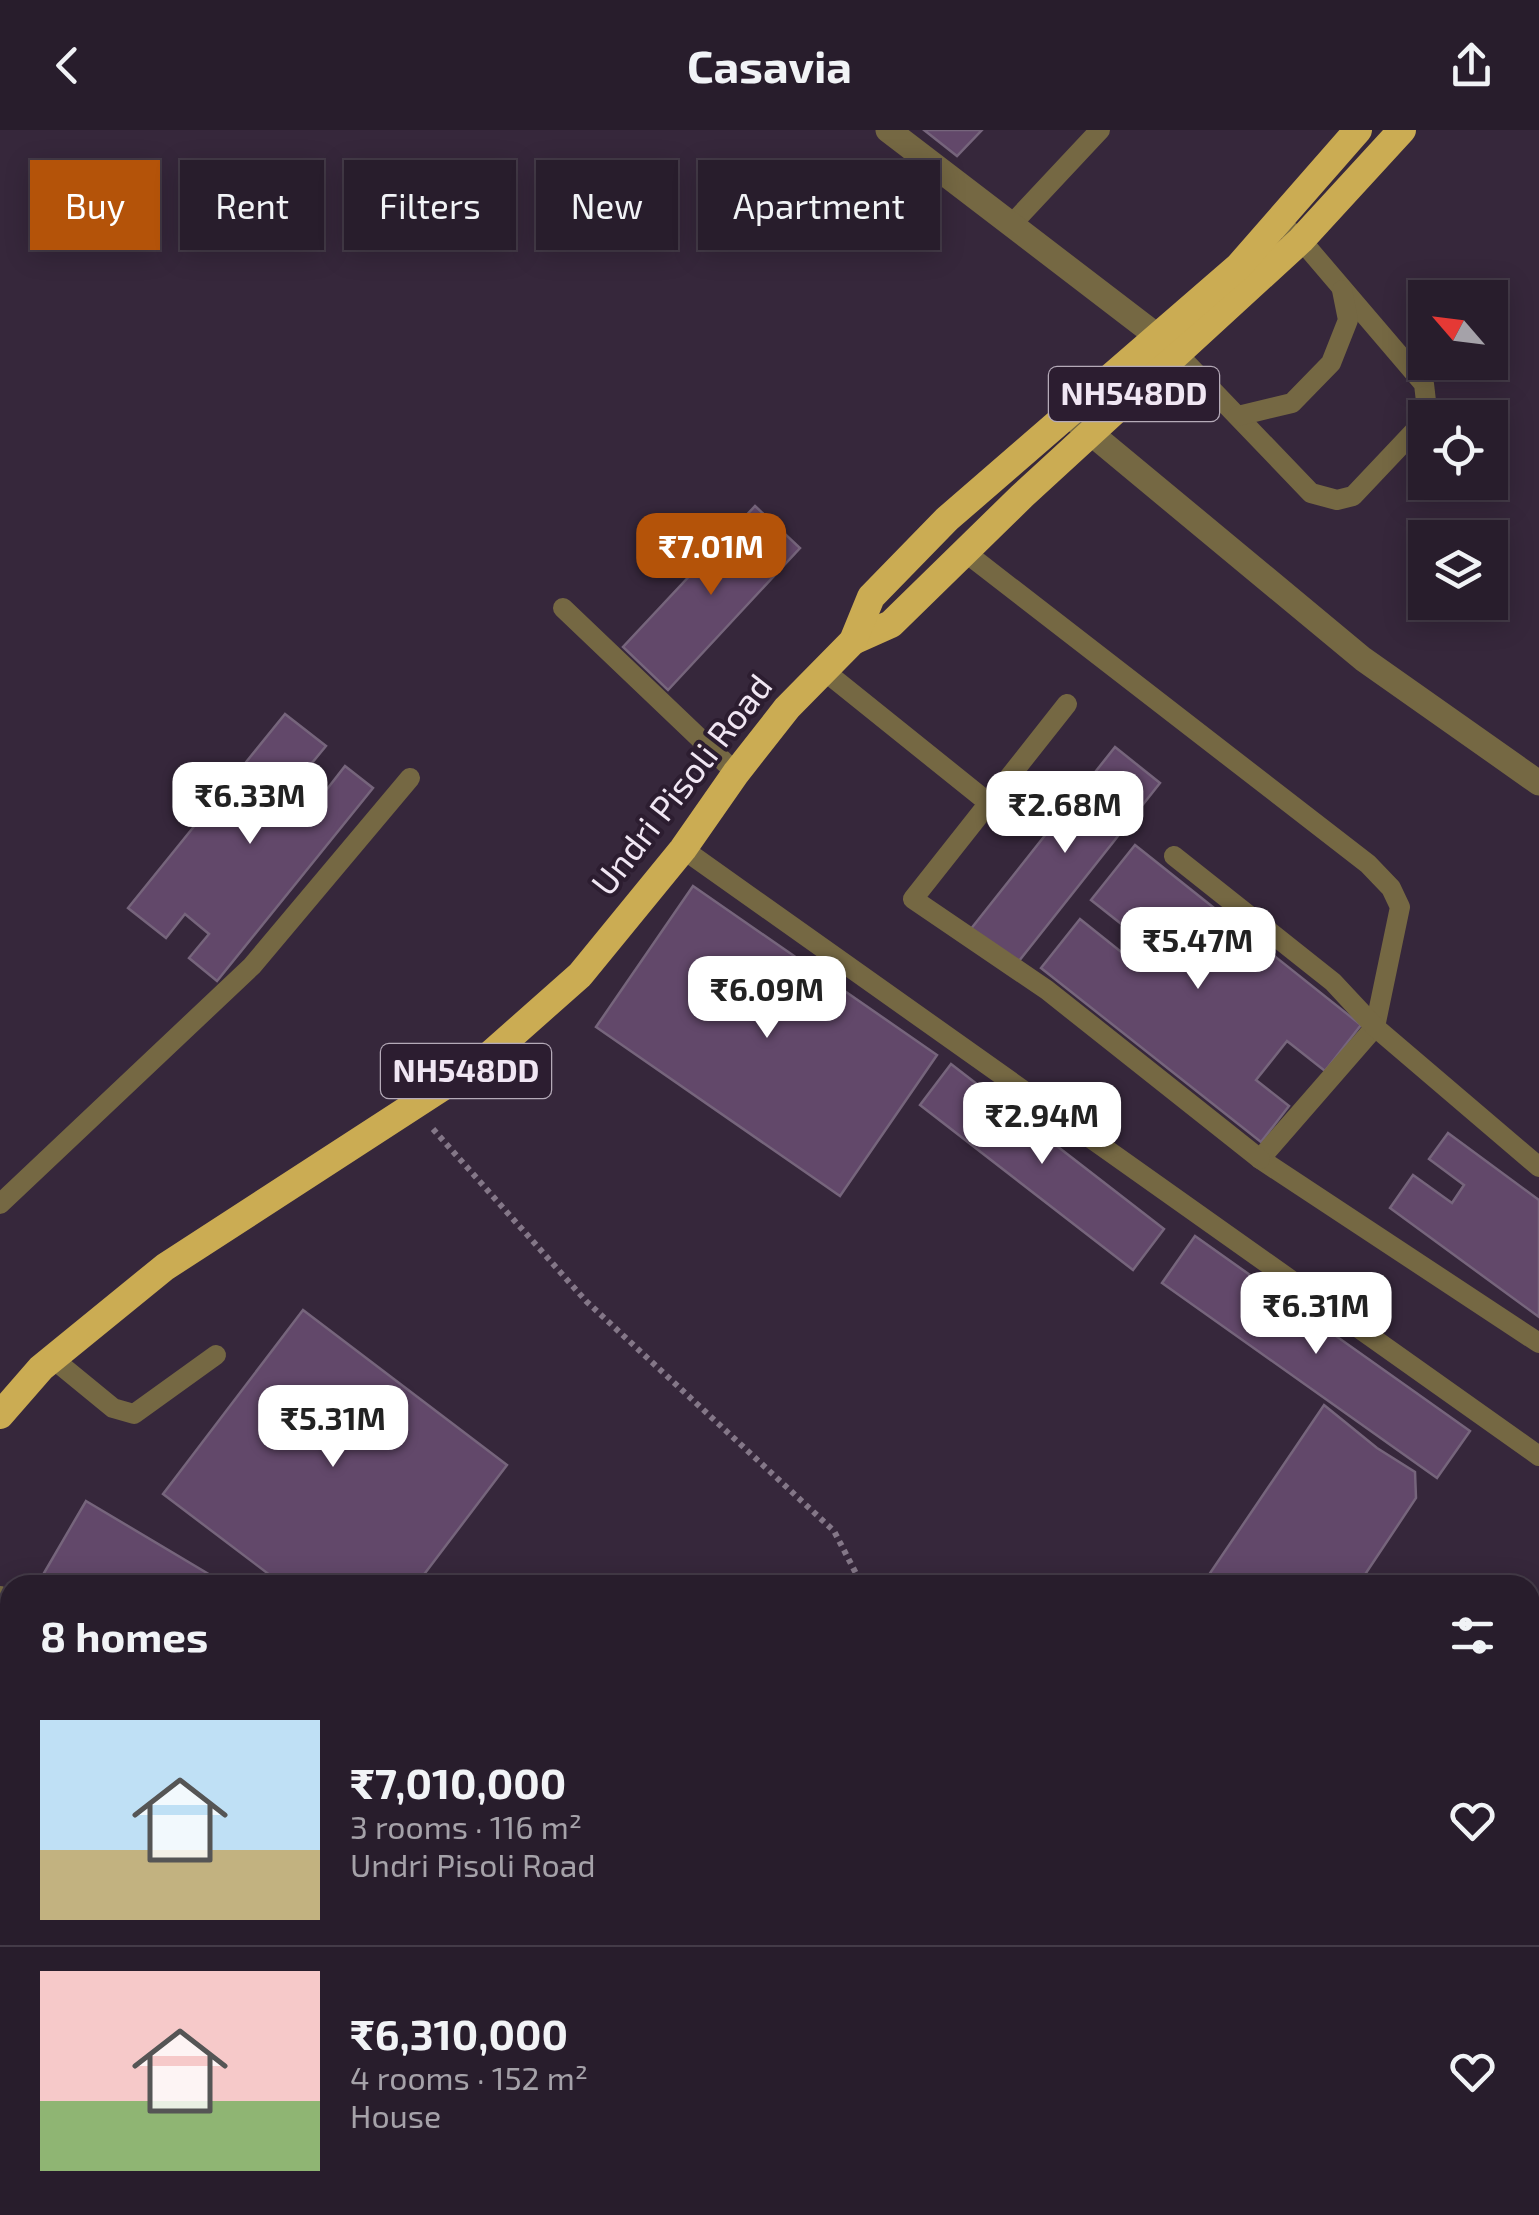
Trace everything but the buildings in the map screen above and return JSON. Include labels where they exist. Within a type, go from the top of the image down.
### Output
[{"type":"highway","name":"Undri Pisoli Road","points":[[0,1415],[52,1358],[165,1266],[484,1060],[580,975],[683,849],[736,773],[822,669],[853,641],[870,597],[947,519],[1238,266],[1358,130]]},
{"type":"highway","name":"NH548DD","points":[[853,641],[892,624],[1091,433],[1301,240],[1402,130]]},
{"type":"street","points":[[888,130],[1157,336]]},
{"type":"street","points":[[1068,414],[1363,659],[1539,783]]},
{"type":"lane","points":[[1012,224],[1100,130]]},
{"type":"lane","points":[[1157,336],[1180,353],[1311,494],[1337,500],[1353,496],[1422,424],[1427,410],[1424,384],[1301,240],[1278,222]]},
{"type":"lane","points":[[1238,416],[1292,403],[1331,363],[1348,320],[1342,288]]},
{"type":"lane","points":[[965,552],[1368,864],[1391,888],[1400,907],[1375,1027],[1260,1160]]},
{"type":"lane","points":[[562,608],[736,773]]},
{"type":"lane","points":[[822,669],[990,804]]},
{"type":"lane","points":[[1067,704],[913,899],[1047,990],[1260,1160],[1539,1343]]},
{"type":"lane","points":[[0,1204],[252,966],[410,778]]},
{"type":"lane","points":[[683,849],[1539,1456]]},
{"type":"lane","points":[[1174,856],[1333,982],[1375,1027],[1539,1167]]},
{"type":"lane","points":[[52,1358],[113,1408],[134,1414],[216,1354]]},
{"type":"path","points":[[412,1106],[586,1300],[834,1531],[857,1575]]}]
